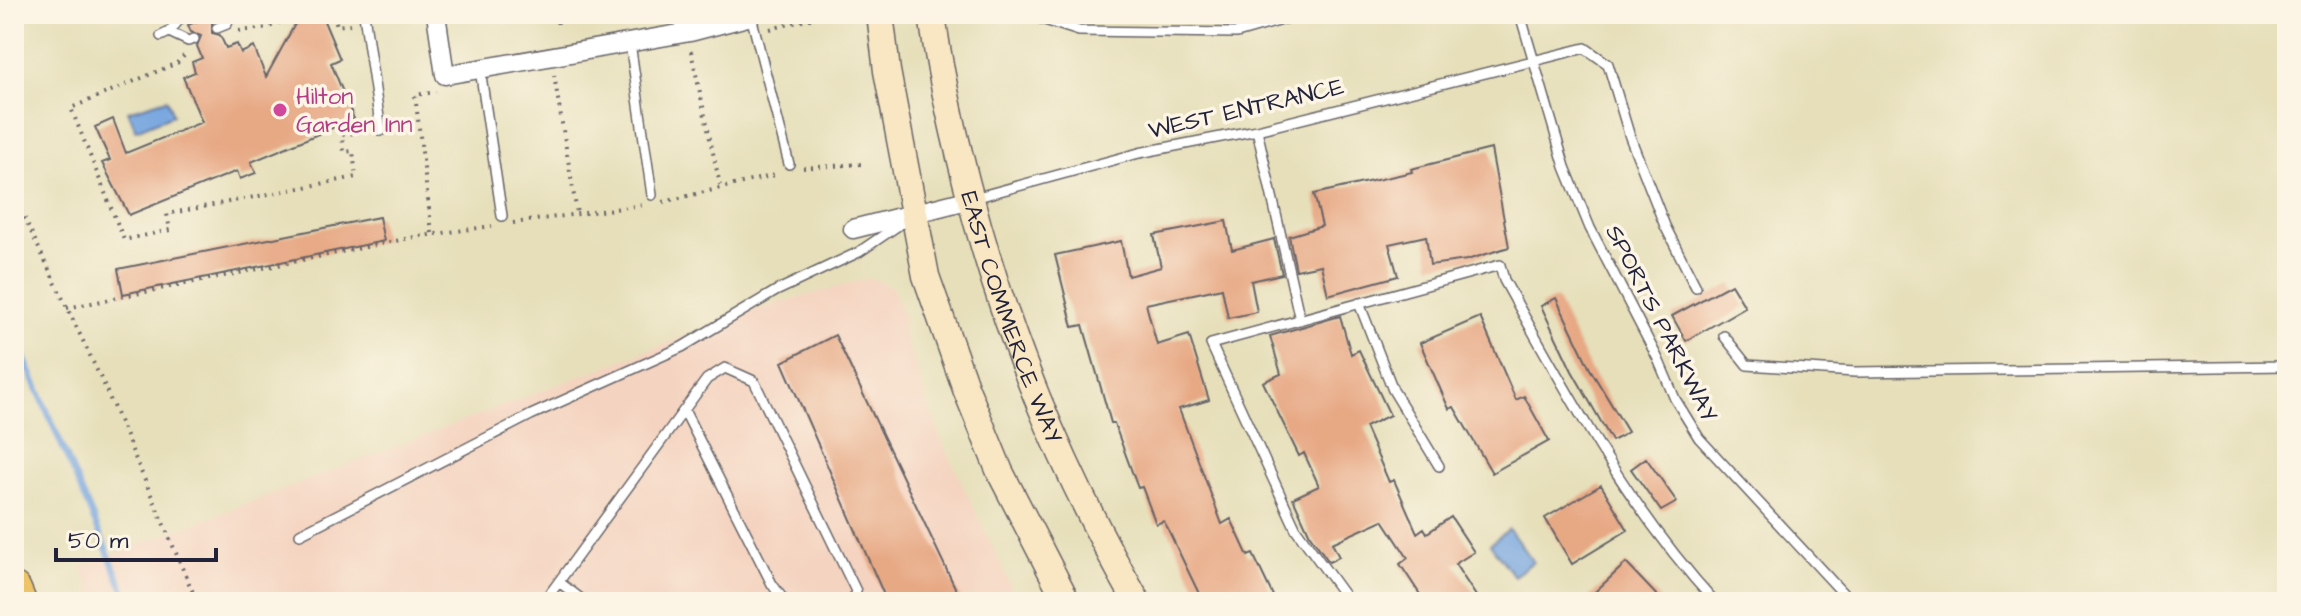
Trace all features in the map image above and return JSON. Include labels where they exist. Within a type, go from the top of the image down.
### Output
[{"type":"highway","points":[[14,590],[19,602]]},
{"type":"main road","points":[[880,14],[887,71],[926,276],[966,389],[1000,472],[1067,602]]},
{"type":"main road","name":"EAST COMMERCE WAY","points":[[932,14],[948,105],[971,199],[993,278],[1035,399],[1095,527],[1137,602]]},
{"type":"street","points":[[436,14],[444,83],[480,69],[630,43],[687,23],[753,25]]},
{"type":"street","points":[[853,229],[971,199]]},
{"type":"lane","points":[[184,14],[165,34],[188,41],[194,39]]},
{"type":"lane","points":[[217,28],[227,24],[230,14]]},
{"type":"lane","points":[[364,14],[381,131]]},
{"type":"lane","points":[[1026,14],[1079,31],[1237,33],[1303,14]]},
{"type":"lane","name":"SPORTS PARKWAY","points":[[1520,14],[1565,167],[1590,228],[1658,359],[1675,399],[1699,438],[1851,602]]},
{"type":"lane","points":[[753,25],[786,168]]},
{"type":"lane","points":[[630,43],[652,195]]},
{"type":"lane","name":"WEST ENTRANCE","points":[[971,199],[1139,153],[1257,130],[1531,59],[1585,48],[1608,64],[1630,137],[1665,226],[1696,287]]},
{"type":"lane","points":[[480,69],[502,216]]},
{"type":"lane","points":[[1257,130],[1300,320]]},
{"type":"lane","points":[[300,534],[531,415],[682,347],[776,291],[859,252],[915,214]]},
{"type":"lane","points":[[1349,602],[1296,529],[1211,344],[1500,265],[1504,280],[1597,447],[1684,568],[1715,602]]},
{"type":"lane","points":[[1359,303],[1393,390],[1439,466]]},
{"type":"lane","points":[[1724,336],[1747,365],[1855,372],[2287,366]]},
{"type":"lane","points":[[544,602],[707,379],[725,368],[754,381],[856,591],[853,602]]},
{"type":"lane","points":[[684,410],[772,584],[785,602]]},
{"type":"lane","points":[[559,582],[585,602]]},
{"type":"path","points":[[229,35],[243,29],[267,28],[299,14]]},
{"type":"path","points":[[334,14],[337,26],[351,24]]},
{"type":"path","points":[[557,14],[558,29]]},
{"type":"path","points":[[753,25],[830,14]]},
{"type":"path","points":[[703,48],[690,52],[720,185]]},
{"type":"path","points":[[186,53],[177,63],[71,108],[124,240],[170,230],[167,214],[356,177],[353,151],[344,152],[342,135],[366,133],[364,117]]},
{"type":"path","points":[[541,77],[555,75],[577,214]]},
{"type":"path","points":[[433,234],[415,95],[444,83]]},
{"type":"path","points":[[798,169],[861,164]]},
{"type":"path","points":[[67,308],[433,234],[680,200],[786,168]]},
{"type":"path","points":[[14,196],[104,385],[197,602]]},
{"type":"shaded area","points":[[870,278],[893,288],[904,318],[903,331],[941,439],[1010,584],[1014,602],[96,602],[81,567],[751,311]]},
{"type":"water","points":[[167,99],[173,115],[136,130],[128,111]]},
{"type":"water","points":[[1509,529],[1533,562],[1514,576],[1490,544]]},
{"type":"building","name":"Hilton Garden Inn","points":[[321,14],[340,59],[331,63],[354,119],[251,162],[256,173],[240,179],[237,171],[129,215],[102,163],[110,160],[95,127],[113,119],[126,153],[202,122],[183,77],[195,72],[192,62],[202,58],[197,46],[201,36],[191,32],[188,25],[212,15],[212,33],[220,35],[226,48],[237,44],[241,53],[254,47],[266,77],[295,24]]},
{"type":"building","points":[[1491,149],[1509,247],[1467,260],[1430,265],[1426,236],[1389,244],[1398,276],[1328,295],[1321,265],[1296,270],[1289,236],[1322,226],[1314,194],[1412,172],[1411,169]]},
{"type":"building","points":[[379,217],[384,241],[123,294],[118,269]]},
{"type":"building","points":[[1226,221],[1232,250],[1274,239],[1282,274],[1251,281],[1257,312],[1228,318],[1222,288],[1146,304],[1157,345],[1189,335],[1209,400],[1179,409],[1222,524],[1231,519],[1248,556],[1253,554],[1276,602],[1203,602],[1164,521],[1156,524],[1142,487],[1138,488],[1114,423],[1111,423],[1083,325],[1073,327],[1055,255],[1121,241],[1128,276],[1161,267],[1154,235]]},
{"type":"building","points":[[1731,284],[1745,307],[1686,341],[1672,316]]},
{"type":"building","points":[[1556,298],[1590,369],[1628,432],[1612,441],[1572,371],[1541,306]]},
{"type":"building","points":[[1340,316],[1351,354],[1359,350],[1390,415],[1365,427],[1389,482],[1394,480],[1417,533],[1424,528],[1427,533],[1451,517],[1474,552],[1455,564],[1480,602],[1425,602],[1400,564],[1408,558],[1383,520],[1332,543],[1339,557],[1329,562],[1310,535],[1293,498],[1319,486],[1304,453],[1299,456],[1263,382],[1281,374],[1270,336]]},
{"type":"building","points":[[1480,317],[1516,400],[1524,396],[1549,441],[1492,473],[1454,407],[1449,409],[1420,343]]},
{"type":"building","points":[[835,335],[962,602],[887,602],[782,362]]},
{"type":"building","points":[[1646,458],[1677,502],[1661,511],[1631,469]]},
{"type":"building","points":[[1601,485],[1628,530],[1572,564],[1545,518]]},
{"type":"building","points":[[1626,563],[1663,602],[1584,602]]},
{"type":"waterway","points":[[14,334],[129,602]]},
{"type":"place","name":"Hilton Garden Inn","points":[[280,110]]}]
